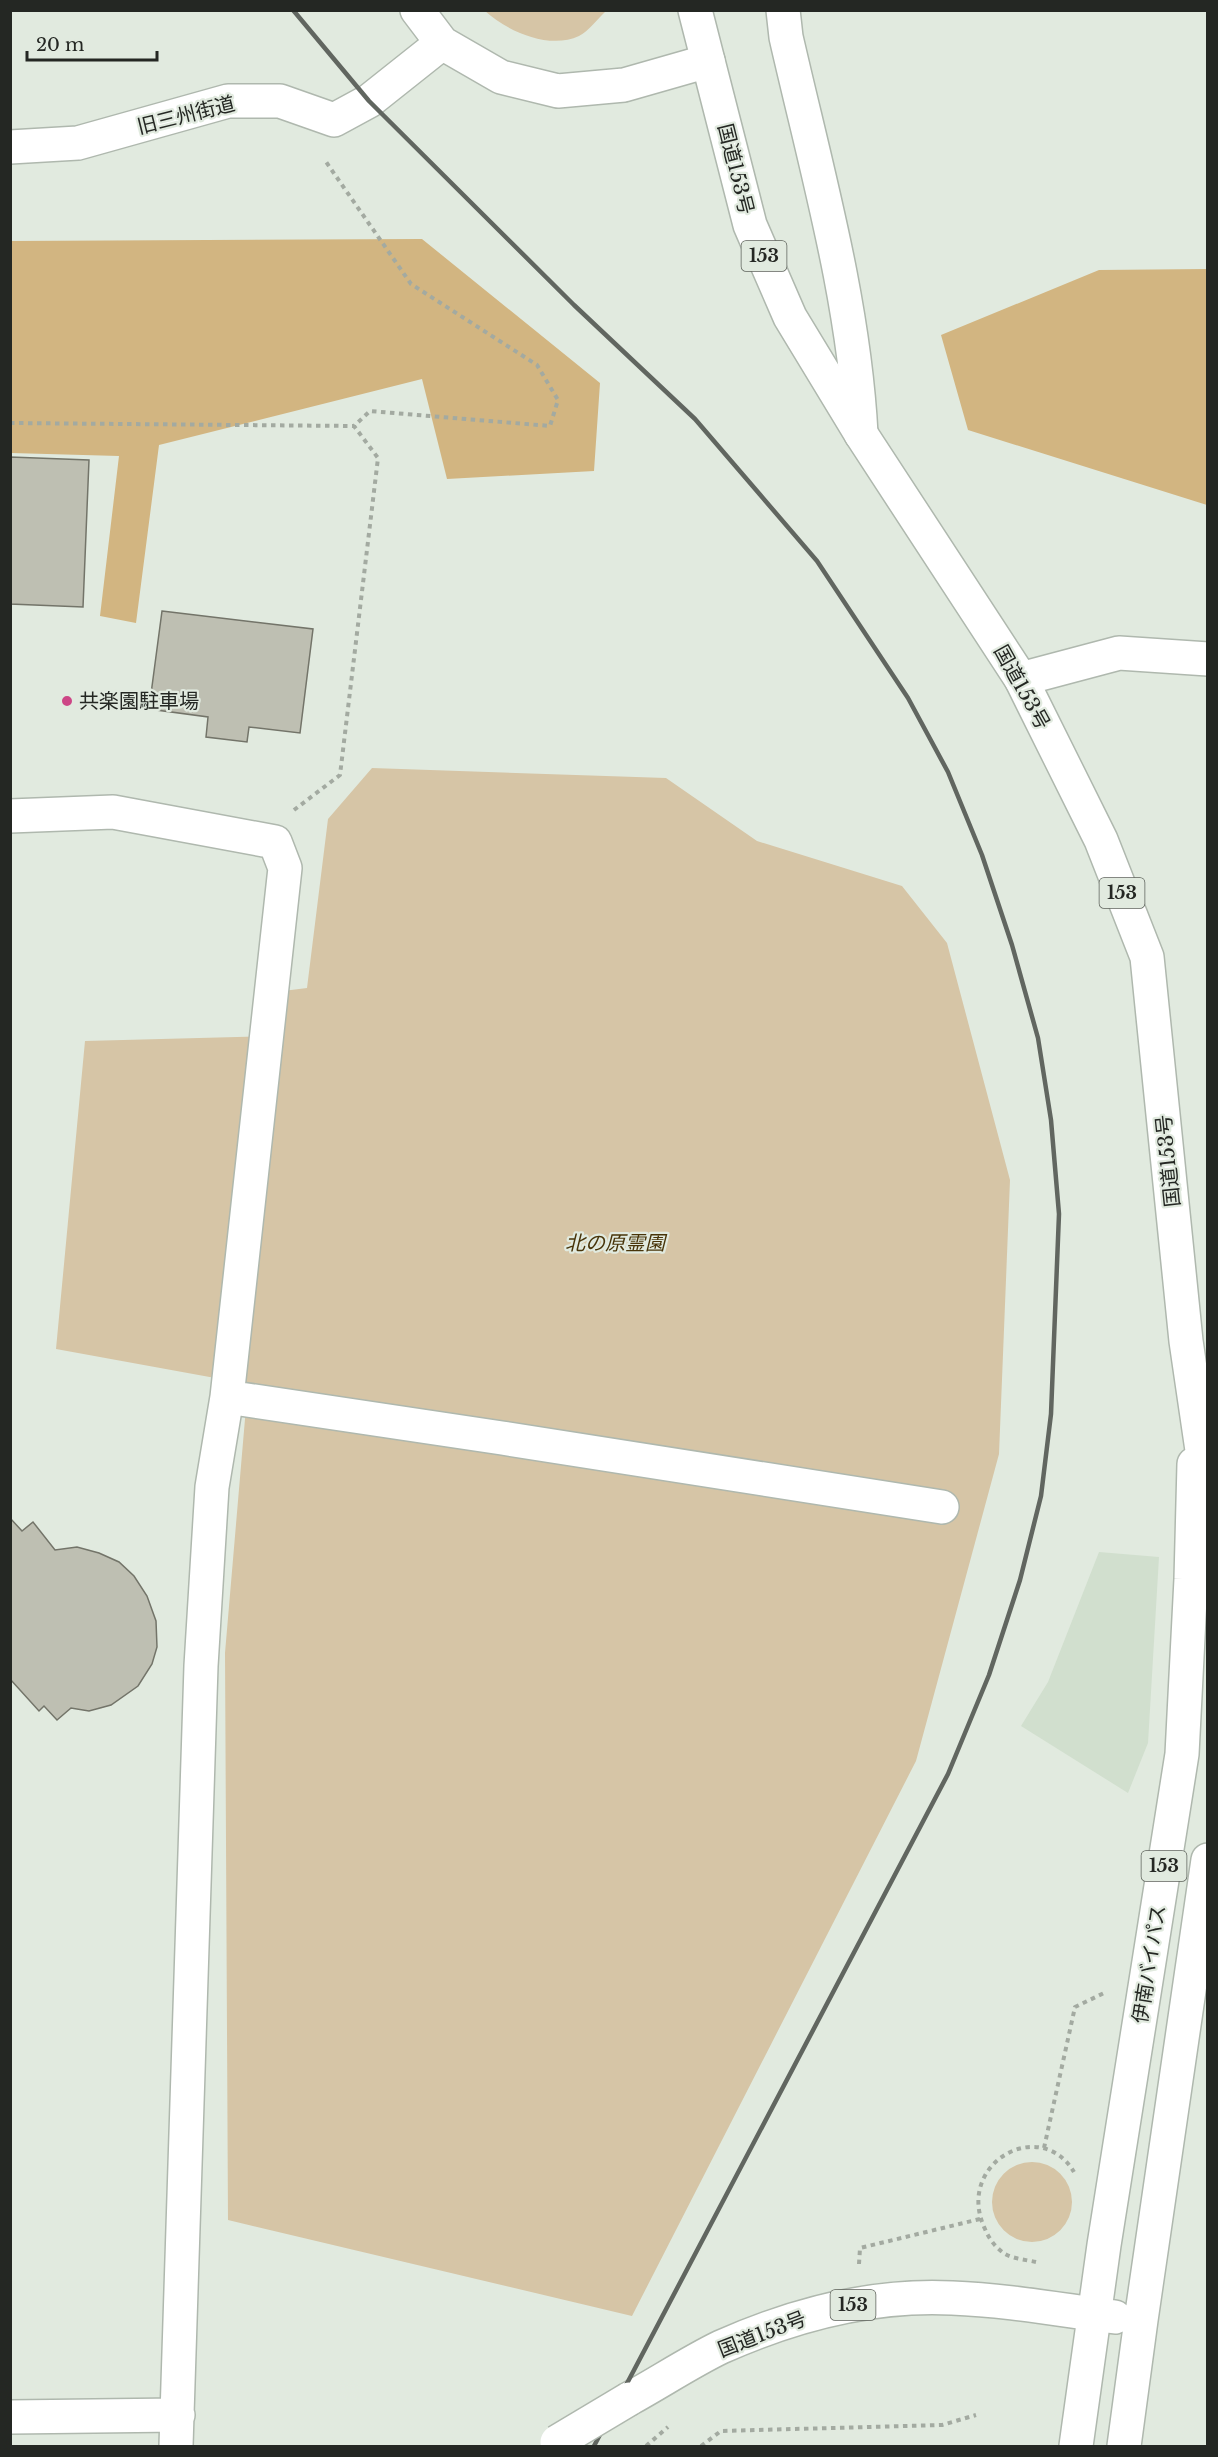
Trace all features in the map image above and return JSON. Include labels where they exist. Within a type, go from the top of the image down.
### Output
[{"type":"main road","points":[[417,10],[442,43],[501,77],[558,91],[624,85],[708,61]]},
{"type":"main road","name":"国道153号","points":[[695,10],[750,225],[790,317],[861,434],[1021,679],[1101,840],[1147,957],[1195,1414]]},
{"type":"main road","points":[[783,10],[786,37],[837,259],[858,377],[861,434]]},
{"type":"main road","points":[[334,120],[369,101],[442,43]]},
{"type":"main road","name":"旧三州街道","points":[[10,147],[78,143],[228,101],[280,101],[334,120]]},
{"type":"main road","points":[[1021,679],[1119,654],[1208,658]]},
{"type":"main road","points":[[10,816],[113,812],[275,842],[285,868],[227,1397],[212,1487],[201,1666],[177,2431],[10,2418]]},
{"type":"main road","points":[[227,1397],[942,1508]]},
{"type":"main road","name":"153","points":[[1195,1414],[1208,1491]]},
{"type":"main road","name":"伊南バイパス","points":[[1076,2446],[1182,1754],[1199,1580],[1195,1414]]},
{"type":"main road","name":"153","points":[[1124,2446],[1208,1860]]},
{"type":"main road","name":"国道153号","points":[[553,2444],[719,2348],[762,2330],[805,2316],[851,2306],[889,2300],[950,2298],[1010,2303],[1141,2320]]},
{"type":"path","points":[[10,423],[354,426],[370,411],[550,426],[558,400],[537,365],[411,284],[324,159],[334,120]]},
{"type":"path","points":[[275,842],[296,806],[340,775],[378,458],[354,426]]},
{"type":"path","points":[[1044,2148],[1076,2007],[1105,1992]]},
{"type":"path","points":[[1036,2262],[1006,2254],[990,2240],[980,2219],[978,2193],[984,2174],[999,2157],[1018,2148],[1044,2148],[1063,2156],[1074,2171],[1077,2181]]},
{"type":"path","points":[[858,2266],[860,2248],[980,2219]]},
{"type":"path","points":[[701,2446],[721,2431],[942,2425],[976,2415]]},
{"type":"path","points":[[646,2446],[668,2427]]},
{"type":"shaded area","points":[[422,239],[600,383],[594,471],[447,479],[422,379],[159,445],[136,623],[100,616],[119,456],[11,453],[11,241]]},
{"type":"shaded area","points":[[1207,269],[1207,505],[968,430],[941,335],[1099,270]]},
{"type":"shaded area","points":[[1099,1552],[1159,1557],[1148,1743],[1128,1793],[1021,1726],[1048,1682]]},
{"type":"green space","points":[[485,11],[606,11],[583,34],[567,40],[555,41],[542,40],[516,31]]},
{"type":"green space","name":"北の原霊園","points":[[372,768],[666,778],[757,841],[902,886],[947,943],[1010,1180],[999,1454],[916,1761],[632,2316],[228,2220],[225,1653],[248,1384],[56,1349],[85,1041],[279,1036],[283,991],[307,988],[328,819]]},
{"type":"green space","points":[[1032,2162],[1047,2165],[1060,2174],[1069,2187],[1072,2202],[1069,2217],[1060,2230],[1047,2239],[1032,2242],[1017,2239],[1004,2230],[995,2217],[992,2202],[995,2187],[1004,2174],[1017,2165]]},
{"type":"building","points":[[10,457],[89,460],[83,607],[10,604]]},
{"type":"building","points":[[162,611],[313,629],[300,733],[249,727],[247,742],[206,737],[208,717],[149,709]]},
{"type":"building","points":[[10,1518],[22,1531],[33,1522],[55,1550],[77,1547],[119,1562],[134,1576],[147,1596],[156,1621],[157,1647],[152,1664],[138,1686],[111,1705],[89,1711],[71,1708],[57,1720],[44,1706],[39,1711],[10,1679]]},
{"type":"railway","points":[[293,10],[369,101],[574,305],[695,419],[817,561],[908,698],[948,772],[982,855],[1012,945],[1038,1038],[1051,1120],[1059,1214],[1051,1414],[1041,1496],[1020,1580],[989,1675],[948,1774],[594,2446]]},
{"type":"place","name":"共楽園駐車場","points":[[67,701]]}]
